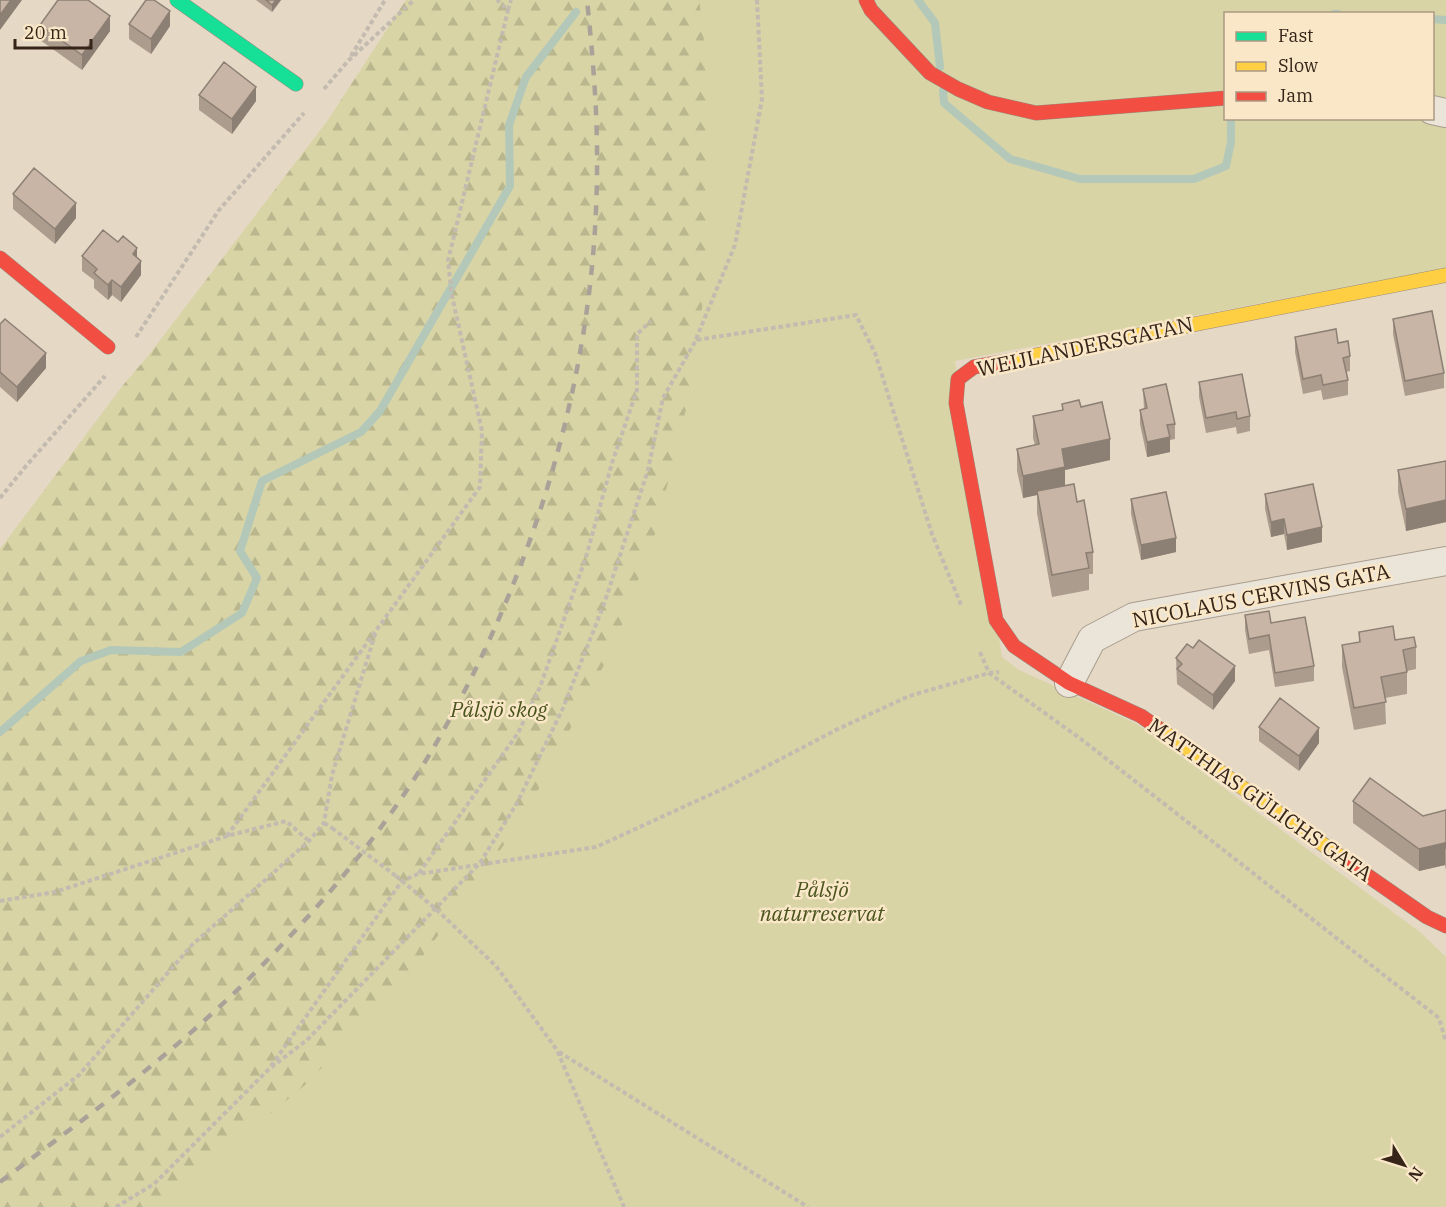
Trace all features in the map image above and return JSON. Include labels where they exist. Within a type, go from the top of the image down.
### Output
[{"type":"street","points":[[177,0],[296,84]]},
{"type":"street","points":[[866,0],[871,10],[930,73],[988,102],[1036,113],[1220,98]]},
{"type":"street","points":[[0,258],[108,348]]},
{"type":"street","name":"WEIJLANDERSGATAN","points":[[1069,683],[1014,646],[996,620],[956,403],[958,379],[974,366],[1446,275]]},
{"type":"street","name":"NICOLAUS CERVINS GATA","points":[[1069,683],[1092,639],[1134,617],[1446,561]]},
{"type":"street","name":"MATTHIAS GÜLICHS GATA","points":[[1069,683],[1141,716],[1427,917],[1446,926]]},
{"type":"path","points":[[348,61],[385,0]]},
{"type":"path","points":[[318,96],[348,61],[414,0]]},
{"type":"path","points":[[497,0],[508,10]]},
{"type":"path","points":[[227,836],[480,487],[482,431],[452,296],[448,261],[511,0]]},
{"type":"path","points":[[116,1207],[154,1184],[269,1069],[307,1040],[480,864],[517,803],[563,708],[604,604],[648,470],[663,398],[696,340],[735,245],[762,99],[757,0]]},
{"type":"path","points":[[135,337],[219,210],[311,104]]},
{"type":"path","points":[[696,340],[856,315],[875,352],[932,534],[963,609]]},
{"type":"path","points":[[418,874],[518,733],[540,687],[586,557],[612,463],[637,390],[637,334],[651,321]]},
{"type":"path","points":[[0,498],[107,374]]},
{"type":"path","points":[[0,1137],[79,1075],[192,945],[309,841],[324,823],[332,775],[377,628]]},
{"type":"path","points":[[976,641],[989,673],[1081,739],[1439,1018],[1446,1042]]},
{"type":"path","points":[[269,1069],[402,881],[418,874],[596,847],[729,786],[838,729],[909,696],[989,673],[1001,672]]},
{"type":"path","points":[[0,901],[55,892],[227,836],[286,821],[309,841]]},
{"type":"path","points":[[324,823],[396,876],[436,909],[496,966],[557,1050],[624,1207]]},
{"type":"path","points":[[557,1050],[808,1207]]},
{"type":"green space","name":"Pålsjö skog","points":[[406,0],[1446,0],[1446,260],[934,359],[994,654],[1446,1207],[0,1207],[0,549],[124,384],[148,356],[328,120]]},
{"type":"green space","name":"Pålsjö naturreservat","points":[[699,0],[1446,0],[1446,268],[955,361],[1002,657],[1019,670],[1137,724],[1420,932],[1446,957],[1446,1207],[157,1207],[305,1085],[400,987],[453,915],[456,907],[466,899],[526,813],[615,644],[656,531],[688,401],[707,275],[710,157],[703,27]]},
{"type":"building","points":[[0,0],[11,0],[0,15]]},
{"type":"building","points":[[58,0],[88,0],[110,16],[82,55],[40,25]]},
{"type":"building","points":[[146,0],[154,0],[170,11],[151,39],[129,24]]},
{"type":"building","points":[[266,0],[276,0],[272,5]]},
{"type":"building","points":[[224,62],[256,87],[232,119],[199,95]]},
{"type":"building","points":[[34,168],[76,203],[55,229],[13,194]]},
{"type":"building","points":[[103,230],[118,242],[123,236],[137,248],[133,254],[141,261],[121,287],[112,280],[108,285],[94,273],[97,269],[82,256]]},
{"type":"building","points":[[1432,311],[1444,373],[1405,381],[1393,319]]},
{"type":"building","points":[[5,319],[46,353],[17,387],[0,372],[0,324]]},
{"type":"building","points":[[1336,329],[1338,343],[1348,341],[1350,356],[1343,358],[1348,380],[1323,385],[1321,375],[1303,379],[1295,337]]},
{"type":"building","points":[[1242,374],[1250,416],[1237,419],[1236,412],[1206,418],[1199,382]]},
{"type":"building","points":[[1166,384],[1175,424],[1167,425],[1170,437],[1147,442],[1140,410],[1147,408],[1143,389]]},
{"type":"building","points":[[1079,400],[1081,407],[1102,402],[1110,439],[1062,449],[1065,467],[1023,476],[1017,449],[1039,444],[1033,416],[1063,410],[1062,404]]},
{"type":"building","points":[[1446,461],[1446,500],[1406,509],[1398,470]]},
{"type":"building","points":[[1074,484],[1077,502],[1084,500],[1093,552],[1086,553],[1089,568],[1052,575],[1037,491]]},
{"type":"building","points":[[1313,484],[1322,527],[1287,535],[1284,519],[1271,522],[1265,494]]},
{"type":"building","points":[[1166,492],[1176,538],[1141,545],[1131,499]]},
{"type":"building","points":[[1269,611],[1271,623],[1305,617],[1314,666],[1275,673],[1269,635],[1249,639],[1245,615]]},
{"type":"building","points":[[1393,626],[1395,640],[1414,637],[1416,647],[1403,650],[1407,672],[1381,677],[1386,702],[1354,708],[1342,645],[1360,642],[1359,632]]},
{"type":"building","points":[[1199,640],[1235,666],[1213,695],[1177,669],[1182,664],[1176,658],[1187,644],[1193,648]]},
{"type":"building","points":[[1280,698],[1319,728],[1299,756],[1259,727]]},
{"type":"building","points":[[1370,778],[1423,816],[1446,810],[1446,849],[1445,843],[1419,849],[1353,801]]},
{"type":"waterway","points":[[918,0],[935,23],[940,67]]},
{"type":"waterway","points":[[0,732],[81,661],[111,650],[181,652],[242,613],[257,578],[240,551],[262,481],[361,432],[380,411],[510,186],[509,125],[526,77],[576,12]]},
{"type":"waterway","points":[[1434,19],[1446,20]]},
{"type":"waterway","points":[[943,91],[944,103],[1010,159],[1080,179],[1194,179],[1226,166],[1231,142],[1231,120]]},
{"type":"railway","points":[[0,1182],[142,1074],[210,1016],[298,927],[346,873],[410,786],[447,724],[480,660],[509,595],[556,459],[573,389],[586,318],[594,247],[597,175],[595,87],[587,0]]},
{"type":"traffic: fast","points":[[177,0],[296,84]]},
{"type":"traffic: slow","points":[[1007,361],[1446,275]]},
{"type":"traffic: slow","points":[[1158,728],[1348,862]]},
{"type":"traffic: jam","points":[[866,0],[871,10],[930,73],[988,102],[1036,113],[1224,98]]},
{"type":"traffic: jam","points":[[0,258],[108,347]]},
{"type":"traffic: jam","points":[[1007,361],[974,367],[958,379],[956,403],[996,620],[1014,646],[1069,683],[1141,716],[1158,728]]},
{"type":"traffic: jam","points":[[1348,862],[1427,917],[1446,926]]}]
